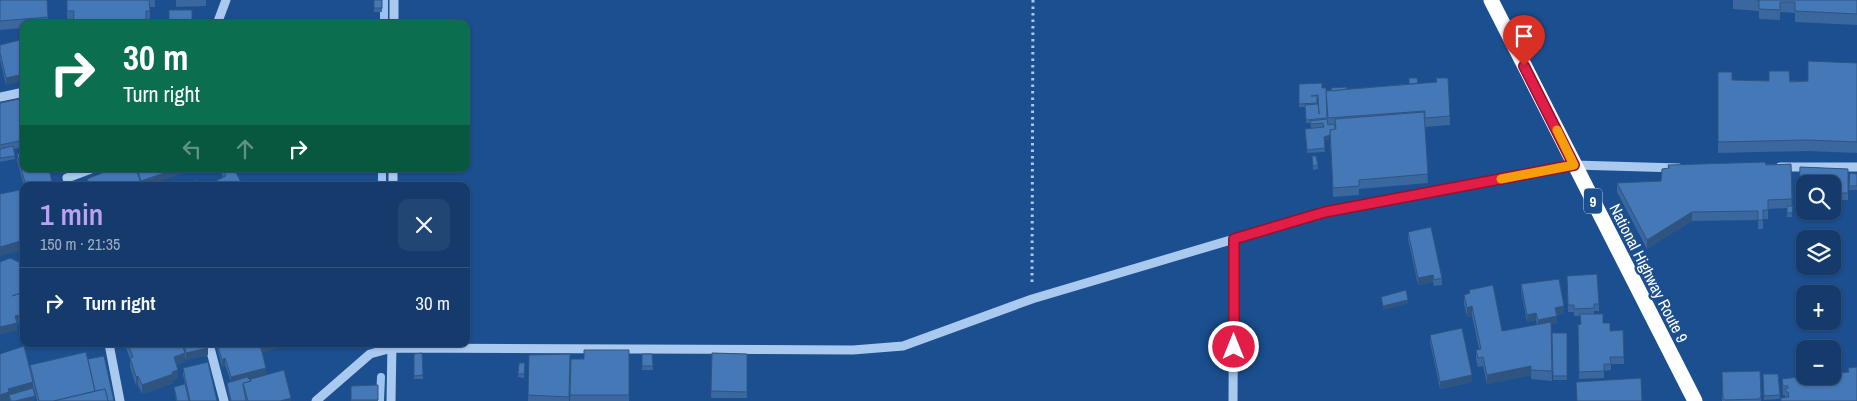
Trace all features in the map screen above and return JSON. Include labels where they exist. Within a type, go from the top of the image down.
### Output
[{"type":"highway","name":"National Highway Route 9","points":[[1491,0],[1695,401]]},
{"type":"street","points":[[218,20],[226,0]]},
{"type":"street","points":[[394,0],[394,20]]},
{"type":"street","points":[[0,97],[20,93]]},
{"type":"street","points":[[470,346],[870,348],[903,346],[1032,299],[1325,212],[1574,165],[1687,168]]},
{"type":"street","points":[[1766,167],[1857,167]]},
{"type":"street","points":[[67,178],[82,172]]},
{"type":"street","points":[[1233,401],[1234,239]]},
{"type":"street","points":[[110,347],[120,401]]},
{"type":"street","points":[[211,347],[224,401]]},
{"type":"street","points":[[316,401],[370,354],[389,347]]},
{"type":"street","points":[[392,347],[392,401]]},
{"type":"path","points":[[1032,299],[1033,0]]},
{"type":"building","points":[[0,0],[47,0],[48,17],[0,21]]},
{"type":"building","points":[[67,0],[149,0],[150,11],[146,11],[146,20],[73,20],[74,11],[67,11]]},
{"type":"building","points":[[374,0],[382,0],[382,8],[374,8]]},
{"type":"building","points":[[1759,0],[1857,0],[1857,14],[1795,11],[1795,2],[1780,2],[1780,10],[1759,9]]},
{"type":"building","points":[[169,10],[192,10],[192,20],[169,20]]},
{"type":"building","points":[[20,40],[20,75],[6,78],[0,45]]},
{"type":"building","points":[[1808,61],[1857,63],[1857,142],[1807,140],[1718,142],[1718,72],[1732,72],[1732,80],[1769,81],[1769,71],[1789,71],[1790,82],[1808,81]]},
{"type":"building","points":[[1409,78],[1417,78],[1418,83],[1409,84]]},
{"type":"building","points":[[1436,78],[1448,78],[1450,116],[1425,118],[1425,111],[1328,118],[1326,91],[1437,82]]},
{"type":"building","points":[[1322,83],[1322,88],[1326,88],[1327,118],[1306,120],[1305,105],[1318,104],[1319,114],[1318,95],[1311,96],[1317,96],[1317,103],[1299,104],[1299,84]]},
{"type":"building","points":[[1347,87],[1347,89],[1332,91],[1331,88]]},
{"type":"building","points":[[20,99],[20,141],[0,145],[0,103]]},
{"type":"building","points":[[1424,112],[1428,174],[1359,180],[1359,186],[1333,188],[1330,130],[1336,129],[1335,119]]},
{"type":"building","points":[[1327,119],[1328,125],[1334,124],[1335,129],[1330,130],[1330,135],[1324,137],[1325,148],[1307,150],[1305,129],[1324,127],[1323,123],[1311,124],[1310,121]]},
{"type":"building","points":[[13,146],[15,156],[0,158],[0,149]]},
{"type":"building","points":[[20,153],[20,165],[17,154]]},
{"type":"building","points":[[1312,156],[1316,156],[1318,165],[1313,166]]},
{"type":"building","points":[[1765,162],[1766,165],[1791,164],[1792,199],[1768,200],[1768,210],[1763,210],[1763,220],[1758,220],[1758,211],[1692,212],[1647,240],[1617,183],[1661,181],[1662,169],[1669,168],[1668,165]]},
{"type":"building","points":[[1800,167],[1848,169],[1848,193],[1841,193],[1841,175],[1800,175]]},
{"type":"building","points":[[22,172],[50,172],[52,182],[25,182]]},
{"type":"building","points":[[137,172],[141,182],[88,182],[87,179],[102,173]]},
{"type":"building","points":[[138,172],[167,172],[141,181]]},
{"type":"building","points":[[224,172],[236,172],[241,182],[214,182],[226,176]]},
{"type":"building","points":[[1850,173],[1857,174],[1857,186],[1849,186]]},
{"type":"building","points":[[20,190],[20,241],[0,247],[0,194]]},
{"type":"building","points":[[1787,206],[1793,206],[1792,213],[1787,213]]},
{"type":"building","points":[[1431,227],[1442,278],[1434,280],[1433,275],[1418,278],[1408,232]]},
{"type":"building","points":[[10,258],[20,263],[20,321],[18,315],[15,316],[17,323],[0,327],[0,262]]},
{"type":"building","points":[[1597,274],[1599,304],[1594,304],[1594,308],[1574,309],[1574,305],[1568,305],[1567,276]]},
{"type":"building","points":[[1559,279],[1564,306],[1555,308],[1557,316],[1538,320],[1536,313],[1527,315],[1521,284]]},
{"type":"building","points":[[1493,285],[1502,331],[1551,322],[1552,371],[1531,370],[1531,366],[1487,375],[1483,357],[1478,358],[1476,350],[1481,349],[1472,306],[1467,308],[1464,295],[1470,293],[1469,290]]},
{"type":"building","points":[[1406,290],[1408,300],[1383,306],[1381,297]]},
{"type":"building","points":[[1580,314],[1603,314],[1603,323],[1610,323],[1610,331],[1623,330],[1624,357],[1610,357],[1611,364],[1604,364],[1604,371],[1579,372],[1578,325],[1581,324]]},
{"type":"building","points":[[1462,328],[1472,375],[1440,382],[1430,335]]},
{"type":"building","points":[[1552,333],[1567,333],[1567,376],[1553,376]]},
{"type":"building","points":[[24,347],[33,382],[8,389],[9,392],[0,395],[0,354]]},
{"type":"building","points":[[129,347],[183,347],[185,353],[174,357],[178,370],[172,372],[173,374],[142,385],[138,376],[136,377],[130,358],[133,357]]},
{"type":"building","points":[[185,347],[208,347],[208,348],[186,353]]},
{"type":"building","points":[[218,347],[261,347],[266,368],[231,377],[225,358],[222,360]]},
{"type":"building","points":[[584,350],[629,350],[629,395],[570,395],[571,359],[584,359]]},
{"type":"building","points":[[86,352],[95,391],[54,401],[39,401],[30,365]]},
{"type":"building","points":[[422,353],[423,375],[414,376],[414,354]]},
{"type":"building","points":[[712,353],[747,354],[747,392],[711,391]]},
{"type":"building","points":[[570,354],[569,397],[528,395],[529,355]]},
{"type":"building","points":[[642,354],[652,354],[653,366],[642,366]]},
{"type":"building","points":[[104,356],[114,401],[108,401],[105,389],[95,391],[88,359]]},
{"type":"building","points":[[208,362],[217,401],[190,401],[183,368]]},
{"type":"building","points":[[519,363],[525,363],[524,374],[518,374]]},
{"type":"building","points":[[1857,367],[1857,401],[1781,401],[1781,398],[1789,397],[1785,389],[1788,386],[1783,386],[1782,379],[1796,377],[1796,385],[1841,385],[1841,373],[1849,372],[1848,368]]},
{"type":"building","points":[[284,370],[291,398],[280,401],[248,401],[243,383]]},
{"type":"building","points":[[1760,371],[1761,396],[1759,399],[1725,400],[1723,398],[1722,372]]},
{"type":"building","points":[[1763,374],[1778,374],[1780,395],[1764,396]]},
{"type":"building","points":[[247,377],[251,381],[243,383],[246,401],[231,401],[227,383]]},
{"type":"building","points":[[1641,378],[1642,401],[1577,401],[1576,382]]},
{"type":"building","points":[[185,384],[189,401],[177,401],[174,387]]},
{"type":"building","points":[[378,385],[378,400],[351,400],[351,386]]},
{"type":"building","points":[[33,388],[35,396],[11,401],[9,395]]},
{"type":"building","points":[[105,389],[108,401],[54,401]]},
{"type":"waterway","points":[[384,0],[384,20]]},
{"type":"waterway","points":[[382,172],[382,182]]},
{"type":"waterway","points":[[380,401],[381,377]]},
{"type":"slow traffic","points":[[1501,179],[1574,165],[1557,130]]},
{"type":"route","points":[[1234,347],[1234,239],[1325,212],[1574,165],[1524,66]]}]
